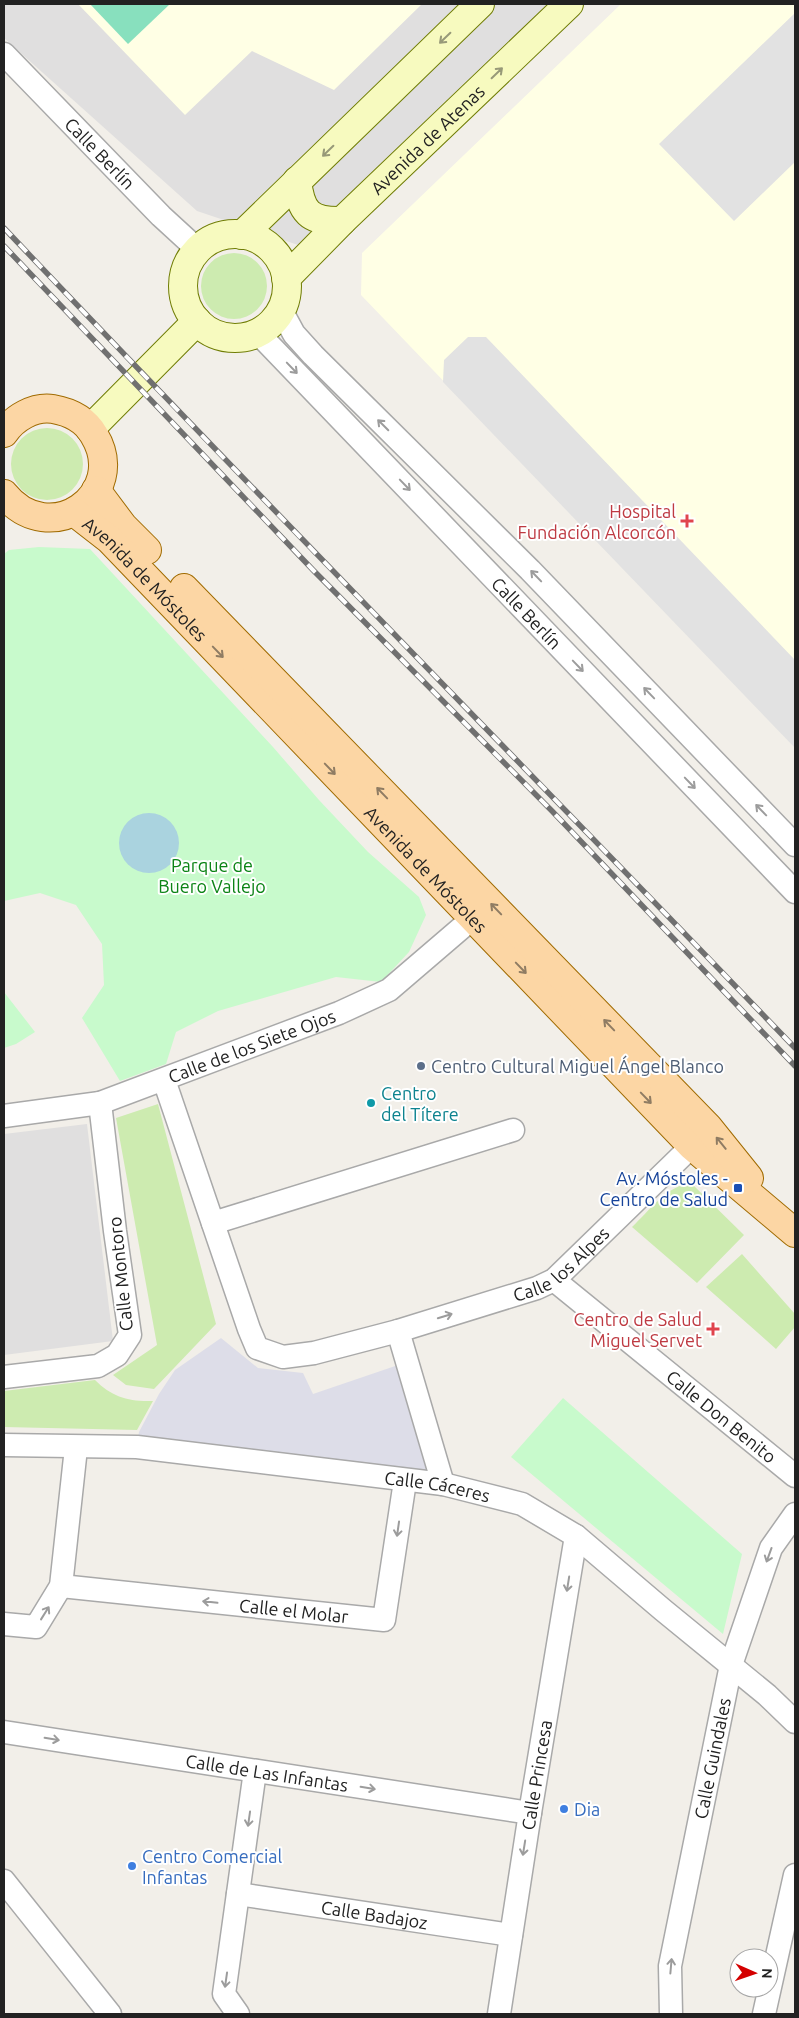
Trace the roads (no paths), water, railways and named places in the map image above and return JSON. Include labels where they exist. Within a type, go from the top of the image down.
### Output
[{"type":"main road","points":[[7,504],[26,514],[42,518],[58,518],[74,512],[86,503],[96,490],[102,475],[103,458],[99,442],[90,429],[79,418],[64,411],[49,409],[9,417]]},
{"type":"main road","name":"Avenida de Móstoles","points":[[96,490],[123,526],[708,1127],[790,1228]]},
{"type":"main road","name":"Avenida de Móstoles","points":[[74,512],[110,540],[692,1146],[790,1228]]},
{"type":"street","points":[[242,235],[480,4]]},
{"type":"street","name":"Avenida de Atenas","points":[[286,278],[569,4]]},
{"type":"street","name":"Calle Berlín","points":[[4,54],[161,216],[197,249]]},
{"type":"street","points":[[297,181],[299,199],[307,214],[326,222],[342,222]]},
{"type":"street","points":[[228,235],[242,235],[258,240],[271,249],[281,262],[286,278],[286,294],[281,310],[272,323],[258,333],[242,338],[226,338],[210,332],[197,322],[188,307],[183,291],[184,274],[197,249],[214,239],[228,235]]},
{"type":"street","name":"Calle Berlín","points":[[281,310],[294,334],[313,355],[530,570],[795,845]]},
{"type":"street","points":[[90,429],[197,322]]},
{"type":"street","name":"Calle Berlín","points":[[258,333],[795,892]]},
{"type":"street","name":"Calle de los Siete Ojos","points":[[4,1116],[100,1103],[339,1013],[389,990],[473,918]]},
{"type":"street","name":"Calle los Alpes","points":[[164,1080],[256,1348],[283,1357],[314,1353],[398,1331],[537,1288],[554,1280],[692,1146]]},
{"type":"street","name":"Calle Montoro","points":[[4,1376],[98,1366],[117,1355],[130,1335],[100,1103]]},
{"type":"street","points":[[213,1223],[513,1130]]},
{"type":"street","name":"Calle Don Benito","points":[[554,1280],[795,1476]]},
{"type":"street","points":[[398,1331],[443,1484]]},
{"type":"street","name":"Calle Cáceres","points":[[4,1445],[76,1448],[138,1447],[405,1481],[443,1484],[522,1504],[576,1536],[767,1695],[795,1722]]},
{"type":"street","points":[[4,1624],[36,1627],[61,1586],[76,1448]]},
{"type":"street","name":"Calle el Molar","points":[[61,1586],[384,1620],[405,1481]]},
{"type":"street","name":"Calle Guindales","points":[[671,2014],[670,1966],[731,1665],[770,1548],[795,1514]]},
{"type":"street","name":"Calle Princesa","points":[[499,2014],[576,1536]]},
{"type":"street","name":"Calle de Las Infantas","points":[[4,1732],[530,1813]]},
{"type":"street","points":[[238,2014],[224,1994],[255,1771]]},
{"type":"street","points":[[766,2014],[792,1908],[795,1875]]},
{"type":"street","points":[[4,1881],[110,2014]]},
{"type":"street","name":"Calle Badajoz","points":[[238,1894],[511,1936]]},
{"type":"water","points":[[143,813],[155,813],[166,818],[174,826],[179,837],[177,855],[166,868],[155,873],[143,873],[132,868],[124,860],[119,849],[119,837],[124,826],[132,818]]},
{"type":"railway","points":[[4,228],[795,1048]]},
{"type":"railway","points":[[4,246],[313,570],[552,811],[795,1066]]},
{"type":"place","name":"Hospital Fundación Alcorcón","points":[[687,521]]},
{"type":"place","name":"Centro Cultural Miguel Ángel Blanco","points":[[421,1066]]},
{"type":"place","name":"Centro del Títere","points":[[371,1103]]},
{"type":"place","name":"Av. Móstoles - Centro de Salud","points":[[738,1188]]},
{"type":"place","name":"Centro de Salud Miguel Servet","points":[[713,1329]]},
{"type":"place","name":"Dia","points":[[564,1809]]},
{"type":"place","name":"Centro Comercial Infantas","points":[[132,1866]]},
{"type":"park label","name":"Parque de Buero Vallejo","points":[[212,875]]}]
